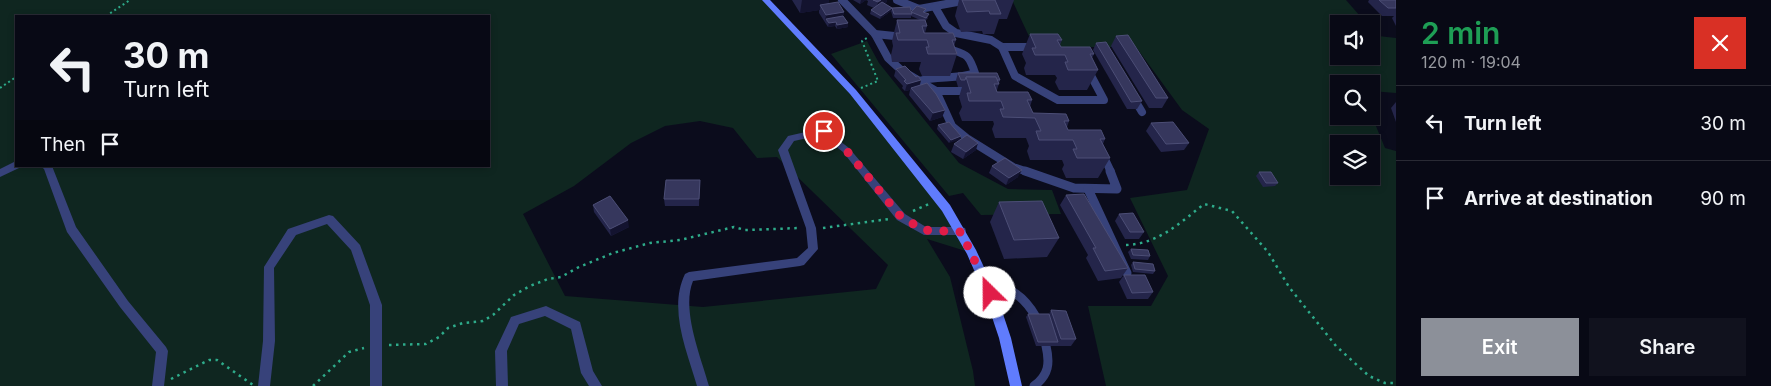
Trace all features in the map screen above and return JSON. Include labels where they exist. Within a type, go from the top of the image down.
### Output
[{"type":"main road","points":[[766,0],[853,92],[939,199],[961,232],[986,282],[1005,338],[1016,386]]},
{"type":"street","points":[[703,386],[682,305],[684,285],[689,277],[800,262],[813,249],[811,228],[783,150],[791,138],[824,131],[846,150],[901,217],[924,230],[961,232]]},
{"type":"street","points":[[0,173],[15,166]]},
{"type":"street","points":[[48,167],[71,229],[124,304],[162,351],[162,384]]},
{"type":"street","points":[[264,386],[269,341],[269,266],[292,232],[329,219],[356,248],[376,306],[376,386]]},
{"type":"street","points":[[502,386],[502,351],[515,320],[546,311],[576,326],[587,373],[596,386]]},
{"type":"lane","points":[[842,0],[875,34],[888,58],[901,70],[936,91],[984,91]]},
{"type":"lane","points":[[897,0],[919,9],[968,0]]},
{"type":"lane","points":[[935,7],[949,30],[965,37],[996,41],[1002,47],[1014,76],[1058,100],[1104,100],[1084,63]]},
{"type":"lane","points":[[875,34],[911,38]]},
{"type":"lane","points":[[919,81],[955,78],[975,73],[970,58],[937,46]]},
{"type":"lane","points":[[1002,47],[1042,47]]},
{"type":"lane","points":[[1128,88],[1142,112]]},
{"type":"lane","points":[[936,91],[952,126],[968,139],[1013,167],[1074,188],[1118,188],[1096,141]]},
{"type":"lane","points":[[1088,189],[1127,273]]},
{"type":"lane","points":[[986,282],[1009,288],[1017,293],[1029,303],[1036,317]]},
{"type":"lane","points":[[1034,386],[1049,371],[1050,358],[1046,346]]},
{"type":"path","points":[[108,15],[130,0]]},
{"type":"path","points":[[853,92],[878,81],[862,41],[875,34]]},
{"type":"path","points":[[0,88],[15,78]]},
{"type":"path","points":[[383,346],[426,344],[439,337],[448,328],[483,321],[514,295],[530,286],[548,279],[562,277],[579,267],[631,248],[734,228],[745,230],[830,228],[901,217],[939,199]]},
{"type":"path","points":[[1114,245],[1139,246],[1165,233],[1204,204],[1232,211],[1268,252],[1289,287],[1336,346],[1369,376],[1385,383],[1396,383]]},
{"type":"path","points":[[313,386],[349,352],[367,347]]},
{"type":"path","points":[[162,384],[192,367],[209,360],[217,360],[254,386]]},
{"type":"green space","points":[[0,0],[766,0],[893,141],[972,253],[927,239],[950,277],[975,386],[0,386]],"holes":[[[700,121],[733,128],[757,158],[777,157],[888,265],[876,289],[703,307],[565,296],[523,214],[574,186],[631,143],[665,126]]]},
{"type":"green space","points":[[1009,0],[1346,0],[1359,15],[1330,15],[1330,65],[1380,65],[1380,36],[1396,38],[1396,93],[1380,92],[1380,75],[1330,75],[1330,125],[1376,125],[1380,135],[1330,135],[1330,185],[1380,185],[1380,136],[1385,148],[1396,151],[1396,386],[1106,386],[1088,306],[1151,306],[1168,276],[1130,198],[1187,190],[1209,129],[1182,110],[1136,47],[1034,47],[1013,2]]},
{"type":"green space","points":[[867,41],[879,63],[959,163],[1008,189],[1052,190],[1061,214],[981,215],[963,193],[949,196],[831,54]]},
{"type":"building","points":[[962,0],[995,0],[1001,14],[990,14],[989,11],[967,12]]},
{"type":"building","points":[[1379,0],[1396,0],[1396,8],[1388,8]]},
{"type":"building","points":[[838,2],[844,12],[826,15],[820,5]]},
{"type":"building","points":[[882,2],[892,8],[881,16],[871,10]]},
{"type":"building","points":[[917,6],[926,9],[923,12],[929,14],[926,18],[911,12]]},
{"type":"building","points":[[910,7],[912,14],[894,14],[892,8]]},
{"type":"building","points":[[843,16],[848,23],[837,25],[836,22],[829,23],[826,19]]},
{"type":"building","points":[[897,20],[925,20],[927,26],[922,26],[924,33],[953,33],[956,40],[952,40],[957,54],[928,54],[927,40],[898,40],[896,33],[900,33]]},
{"type":"building","points":[[1030,34],[1058,34],[1062,40],[1057,40],[1061,47],[1090,47],[1094,54],[1090,54],[1098,70],[1068,70],[1065,62],[1068,62],[1065,55],[1035,55],[1032,48],[1036,48]]},
{"type":"building","points":[[1128,35],[1168,98],[1156,98],[1116,36]]},
{"type":"building","points":[[1106,42],[1142,101],[1131,102],[1096,43]]},
{"type":"building","points":[[905,66],[921,80],[907,84],[904,81],[906,80],[896,69]]},
{"type":"building","points":[[958,73],[997,73],[1000,80],[997,80],[996,77],[966,77],[965,80],[961,80]]},
{"type":"building","points":[[966,77],[996,77],[999,84],[994,84],[997,92],[1028,92],[1032,100],[1027,100],[1033,113],[1066,114],[1069,121],[1064,121],[1068,130],[1101,130],[1105,139],[1100,139],[1110,158],[1077,158],[1073,149],[1077,149],[1073,140],[1039,140],[1036,131],[1041,131],[1035,118],[1003,117],[1000,109],[1004,109],[1001,101],[969,101],[967,93],[971,93]]},
{"type":"building","points":[[927,83],[945,110],[933,113],[911,88]]},
{"type":"building","points":[[949,122],[961,136],[951,140],[938,125]]},
{"type":"building","points":[[1173,122],[1189,143],[1166,144],[1151,123]]},
{"type":"building","points":[[967,135],[978,143],[966,152],[954,144]]},
{"type":"building","points":[[1005,158],[1022,170],[1009,178],[992,166]]},
{"type":"building","points":[[1259,172],[1271,172],[1278,183],[1266,183]]},
{"type":"building","points":[[666,180],[700,180],[699,199],[664,199]]},
{"type":"building","points":[[1084,194],[1128,268],[1105,271],[1093,248],[1096,248],[1066,195]]},
{"type":"building","points":[[610,196],[628,220],[610,229],[593,205]]},
{"type":"building","points":[[1042,201],[1059,238],[1014,240],[999,202]]},
{"type":"building","points":[[1133,213],[1144,232],[1130,232],[1119,214]]},
{"type":"building","points":[[1131,249],[1148,250],[1150,256],[1133,255]]},
{"type":"building","points":[[1133,262],[1153,264],[1155,271],[1135,269]]},
{"type":"building","points":[[1124,275],[1145,275],[1153,292],[1132,293]]},
{"type":"building","points":[[1051,310],[1066,311],[1076,339],[1061,339]]},
{"type":"building","points":[[1028,314],[1049,314],[1058,342],[1038,342]]},
{"type":"route","points":[[824,131],[846,150],[901,217],[924,230],[961,232],[990,293]]}]
